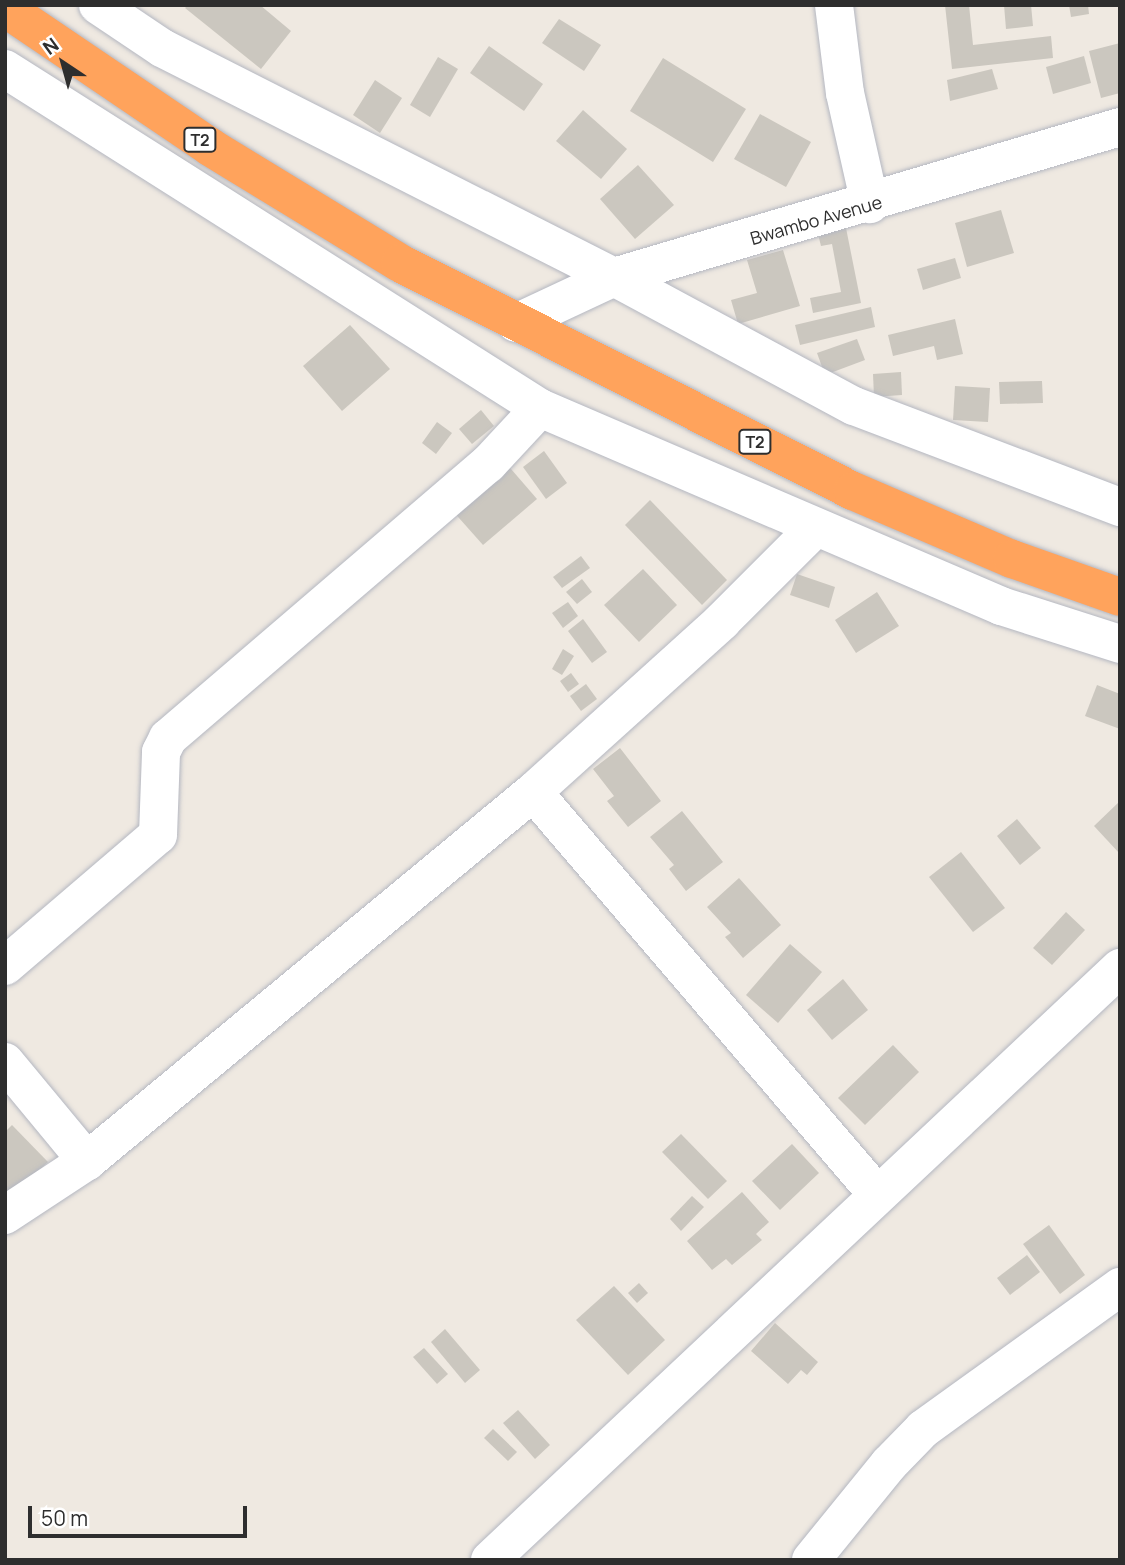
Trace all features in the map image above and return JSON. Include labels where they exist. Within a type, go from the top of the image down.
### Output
[{"type":"highway","name":"T2","points":[[5,8],[210,147],[364,241],[516,323],[853,491],[1012,559],[1120,597]]},
{"type":"highway","points":[[5,19],[49,39]]},
{"type":"street","points":[[98,5],[162,48],[406,175],[614,277],[854,406],[1120,507]]},
{"type":"street","points":[[834,5],[845,93],[870,204]]},
{"type":"street","points":[[49,39],[5,69],[540,408],[1001,606],[1120,644]]},
{"type":"street","name":"Bwambo Avenue","points":[[516,323],[614,277],[870,204],[1120,127]]},
{"type":"street","points":[[5,966],[158,835],[161,752],[167,738],[488,464],[540,408]]},
{"type":"street","points":[[5,1215],[87,1161],[533,792],[722,621],[815,528]]},
{"type":"street","points":[[533,792],[877,1194]]},
{"type":"street","points":[[491,1560],[1120,968]]},
{"type":"street","points":[[5,1062],[87,1161]]},
{"type":"street","points":[[811,1560],[889,1464],[923,1429],[1120,1287]]},
{"type":"building","points":[[188,5],[260,5],[291,31],[261,69],[185,8]]},
{"type":"building","points":[[945,5],[969,5],[973,45],[1051,36],[1053,58],[952,69]]},
{"type":"building","points":[[1004,5],[1031,5],[1033,26],[1006,29]]},
{"type":"building","points":[[1069,5],[1088,5],[1089,14],[1071,17]]},
{"type":"building","points":[[559,19],[601,45],[584,71],[542,43]]},
{"type":"building","points":[[1120,43],[1120,93],[1101,98],[1089,51]]},
{"type":"building","points":[[489,46],[543,84],[524,111],[470,73]]},
{"type":"building","points":[[1084,56],[1091,83],[1053,94],[1046,67]]},
{"type":"building","points":[[438,57],[458,69],[430,117],[410,105]]},
{"type":"building","points":[[663,58],[746,109],[713,162],[630,111]]},
{"type":"building","points":[[992,69],[998,89],[950,101],[947,80]]},
{"type":"building","points":[[375,80],[402,98],[380,133],[353,115]]},
{"type":"building","points":[[583,110],[627,149],[601,179],[556,141]]},
{"type":"building","points":[[760,114],[811,142],[786,187],[734,159]]},
{"type":"building","points":[[638,165],[674,205],[635,239],[600,199]]},
{"type":"building","points":[[1001,210],[1014,253],[967,267],[955,223]]},
{"type":"building","points":[[846,228],[861,303],[813,313],[810,298],[841,292],[832,244],[821,246],[818,234]]},
{"type":"building","points":[[783,250],[800,306],[738,324],[731,300],[757,293],[747,260]]},
{"type":"building","points":[[955,258],[961,278],[923,290],[917,269]]},
{"type":"building","points":[[871,307],[875,327],[800,345],[795,325]]},
{"type":"building","points":[[955,319],[963,354],[937,360],[934,346],[893,356],[888,335]]},
{"type":"building","points":[[350,325],[390,369],[342,411],[303,366]]},
{"type":"building","points":[[857,339],[865,360],[825,375],[817,353]]},
{"type":"building","points":[[901,372],[902,395],[874,397],[873,374]]},
{"type":"building","points":[[1042,381],[1043,403],[1000,404],[999,382]]},
{"type":"building","points":[[955,386],[990,388],[988,422],[953,420]]},
{"type":"building","points":[[481,410],[494,426],[472,444],[459,429]]},
{"type":"building","points":[[437,422],[452,433],[436,454],[422,443]]},
{"type":"building","points":[[544,451],[567,483],[546,499],[523,467]]},
{"type":"building","points":[[505,462],[537,499],[483,545],[451,509]]},
{"type":"building","points":[[650,500],[727,580],[702,605],[625,525]]},
{"type":"building","points":[[581,556],[590,568],[562,588],[553,577]]},
{"type":"building","points":[[643,569],[677,605],[639,642],[604,605]]},
{"type":"building","points":[[797,574],[835,587],[829,608],[790,595]]},
{"type":"building","points":[[582,579],[592,592],[577,604],[566,592]]},
{"type":"building","points":[[877,592],[899,626],[856,653],[835,620]]},
{"type":"building","points":[[568,602],[578,616],[563,628],[552,613]]},
{"type":"building","points":[[583,619],[607,652],[592,663],[568,631]]},
{"type":"building","points":[[563,649],[574,656],[562,675],[552,669]]},
{"type":"building","points":[[571,673],[579,684],[568,692],[560,681]]},
{"type":"building","points":[[586,684],[597,699],[581,711],[570,696]]},
{"type":"building","points":[[1097,685],[1120,694],[1120,729],[1085,716]]},
{"type":"building","points":[[620,748],[661,801],[628,827],[607,801],[614,796],[593,769]]},
{"type":"building","points":[[1120,801],[1120,854],[1094,826]]},
{"type":"building","points":[[682,811],[723,862],[686,891],[669,869],[674,865],[650,837]]},
{"type":"building","points":[[1017,819],[1041,848],[1020,865],[997,836]]},
{"type":"building","points":[[961,852],[1005,908],[973,932],[929,877]]},
{"type":"building","points":[[739,878],[781,925],[743,958],[725,937],[731,933],[707,907]]},
{"type":"building","points":[[1066,912],[1085,930],[1052,965],[1033,948]]},
{"type":"building","points":[[790,944],[822,972],[778,1023],[746,995]]},
{"type":"building","points":[[843,979],[868,1010],[832,1040],[807,1010]]},
{"type":"building","points":[[893,1045],[919,1072],[865,1125],[838,1098]]},
{"type":"building","points":[[12,1125],[48,1162],[5,1202],[5,1132]]},
{"type":"building","points":[[681,1134],[727,1181],[708,1199],[662,1152]]},
{"type":"building","points":[[792,1144],[819,1173],[780,1210],[752,1181]]},
{"type":"building","points":[[742,1192],[769,1222],[756,1234],[762,1240],[732,1265],[726,1259],[712,1270],[687,1241]]},
{"type":"building","points":[[692,1196],[704,1207],[681,1231],[670,1219]]},
{"type":"building","points":[[1049,1225],[1085,1275],[1060,1294],[1023,1244]]},
{"type":"building","points":[[1027,1255],[1040,1272],[1010,1295],[997,1278]]},
{"type":"building","points":[[639,1283],[648,1293],[637,1303],[628,1293]]},
{"type":"building","points":[[614,1286],[665,1340],[628,1375],[576,1320]]},
{"type":"building","points":[[775,1323],[818,1362],[807,1375],[801,1370],[788,1384],[751,1351]]},
{"type":"building","points":[[445,1329],[480,1370],[465,1383],[431,1342]]},
{"type":"building","points":[[424,1348],[448,1374],[437,1384],[413,1357]]},
{"type":"building","points":[[518,1410],[550,1445],[535,1459],[503,1423]]},
{"type":"building","points":[[493,1429],[517,1452],[508,1461],[484,1438]]}]
